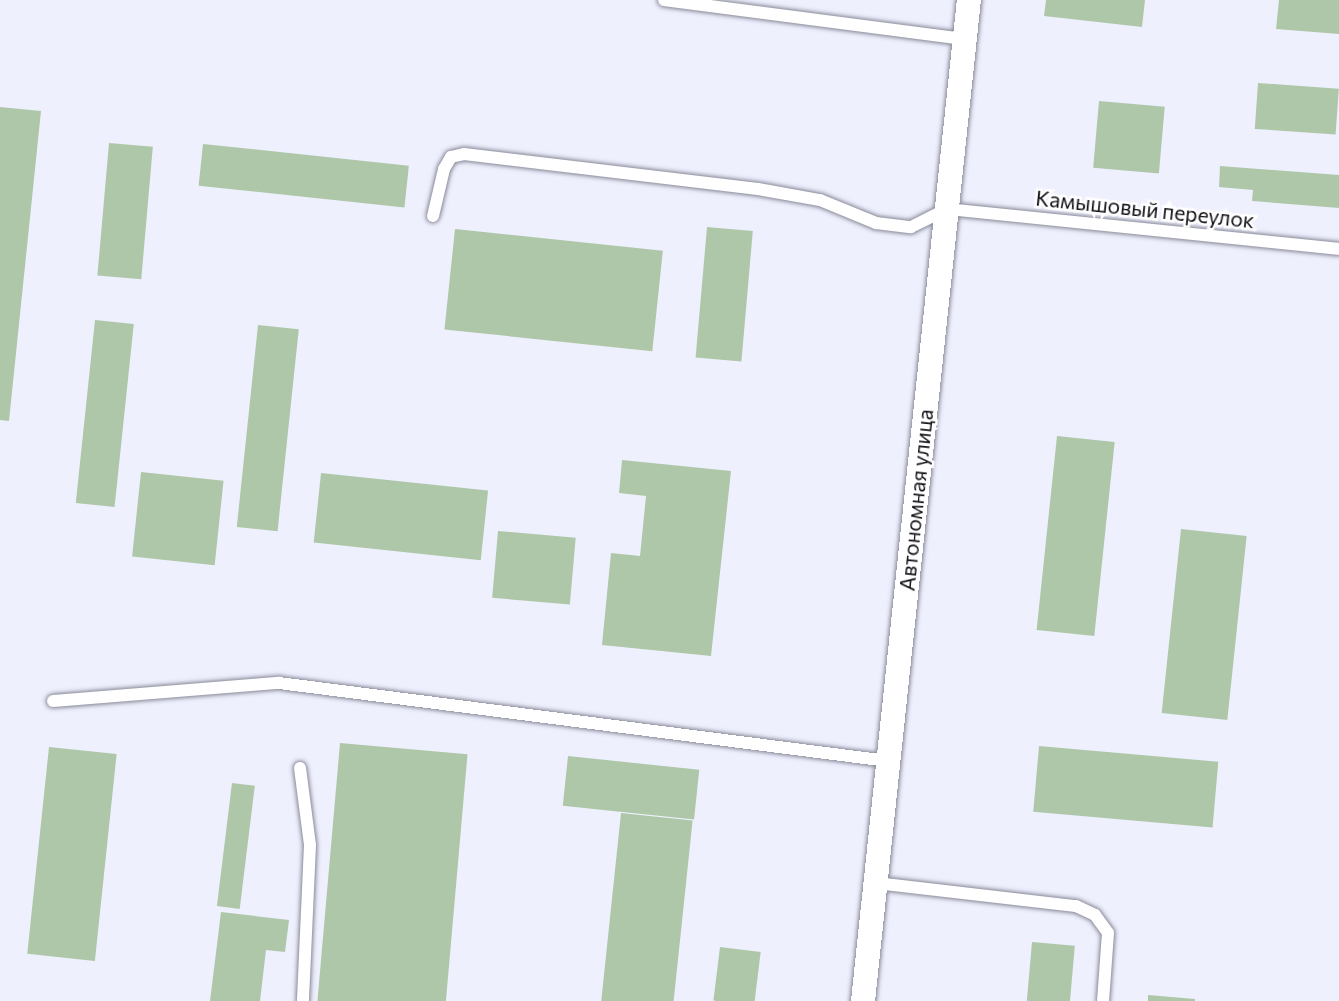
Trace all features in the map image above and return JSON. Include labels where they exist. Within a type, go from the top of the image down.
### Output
[{"type":"street","name":"Автономная улица","points":[[863,1001],[969,0]]},
{"type":"lane","points":[[671,0],[965,39]]},
{"type":"lane","points":[[433,216],[444,169],[451,157],[464,153],[758,189],[820,200],[888,225],[910,227],[947,209]]},
{"type":"lane","name":"Камышовый переулок","points":[[947,209],[1339,249]]},
{"type":"lane","points":[[53,701],[279,684],[888,761]]},
{"type":"lane","points":[[300,768],[310,845],[303,1001]]},
{"type":"lane","points":[[876,883],[1076,906],[1095,915],[1107,933],[1102,1001]]},
{"type":"shaded area","points":[[0,0],[1339,0],[1339,1001],[0,1001]]},
{"type":"building","points":[[1046,0],[1145,0],[1142,27],[1044,16]]},
{"type":"building","points":[[1279,0],[1339,0],[1339,34],[1276,29]]},
{"type":"building","points":[[1258,83],[1339,89],[1336,135],[1255,129]]},
{"type":"building","points":[[1099,101],[1165,107],[1159,173],[1093,168]]},
{"type":"building","points":[[0,107],[41,111],[9,421],[0,420]]},
{"type":"building","points":[[109,143],[153,147],[141,279],[97,275]]},
{"type":"building","points":[[203,144],[409,166],[404,207],[199,186]]},
{"type":"building","points":[[1220,166],[1339,175],[1339,208],[1252,201],[1253,190],[1219,187]]},
{"type":"building","points":[[707,227],[753,231],[741,362],[696,358]]},
{"type":"building","points":[[455,229],[663,251],[652,351],[444,329]]},
{"type":"building","points":[[95,320],[134,324],[115,507],[76,503]]},
{"type":"building","points":[[258,325],[299,329],[278,531],[237,527]]},
{"type":"building","points":[[1057,436],[1115,442],[1094,636],[1037,630]]},
{"type":"building","points":[[622,460],[731,471],[711,656],[602,645],[611,553],[640,556],[646,496],[619,493]]},
{"type":"building","points":[[141,472],[224,481],[215,565],[132,557]]},
{"type":"building","points":[[321,473],[488,491],[481,560],[314,543]]},
{"type":"building","points":[[1181,529],[1247,536],[1227,720],[1162,713]]},
{"type":"building","points":[[498,531],[576,538],[570,605],[492,598]]},
{"type":"building","points":[[340,743],[468,754],[446,1001],[317,1001]]},
{"type":"building","points":[[1039,746],[1218,762],[1213,827],[1033,812]]},
{"type":"building","points":[[49,747],[117,754],[95,961],[27,954]]},
{"type":"building","points":[[568,756],[699,770],[694,820],[563,806]]},
{"type":"building","points":[[232,783],[255,786],[240,909],[217,906]]},
{"type":"building","points":[[621,813],[693,821],[674,1001],[601,1001]]},
{"type":"building","points":[[221,912],[289,920],[285,952],[266,950],[260,1001],[210,1001]]},
{"type":"building","points":[[1032,942],[1075,946],[1070,1001],[1027,1001]]},
{"type":"building","points":[[720,947],[761,952],[755,1001],[713,1001]]},
{"type":"building","points":[[1148,995],[1195,999],[1195,1001],[1148,1001]]}]
